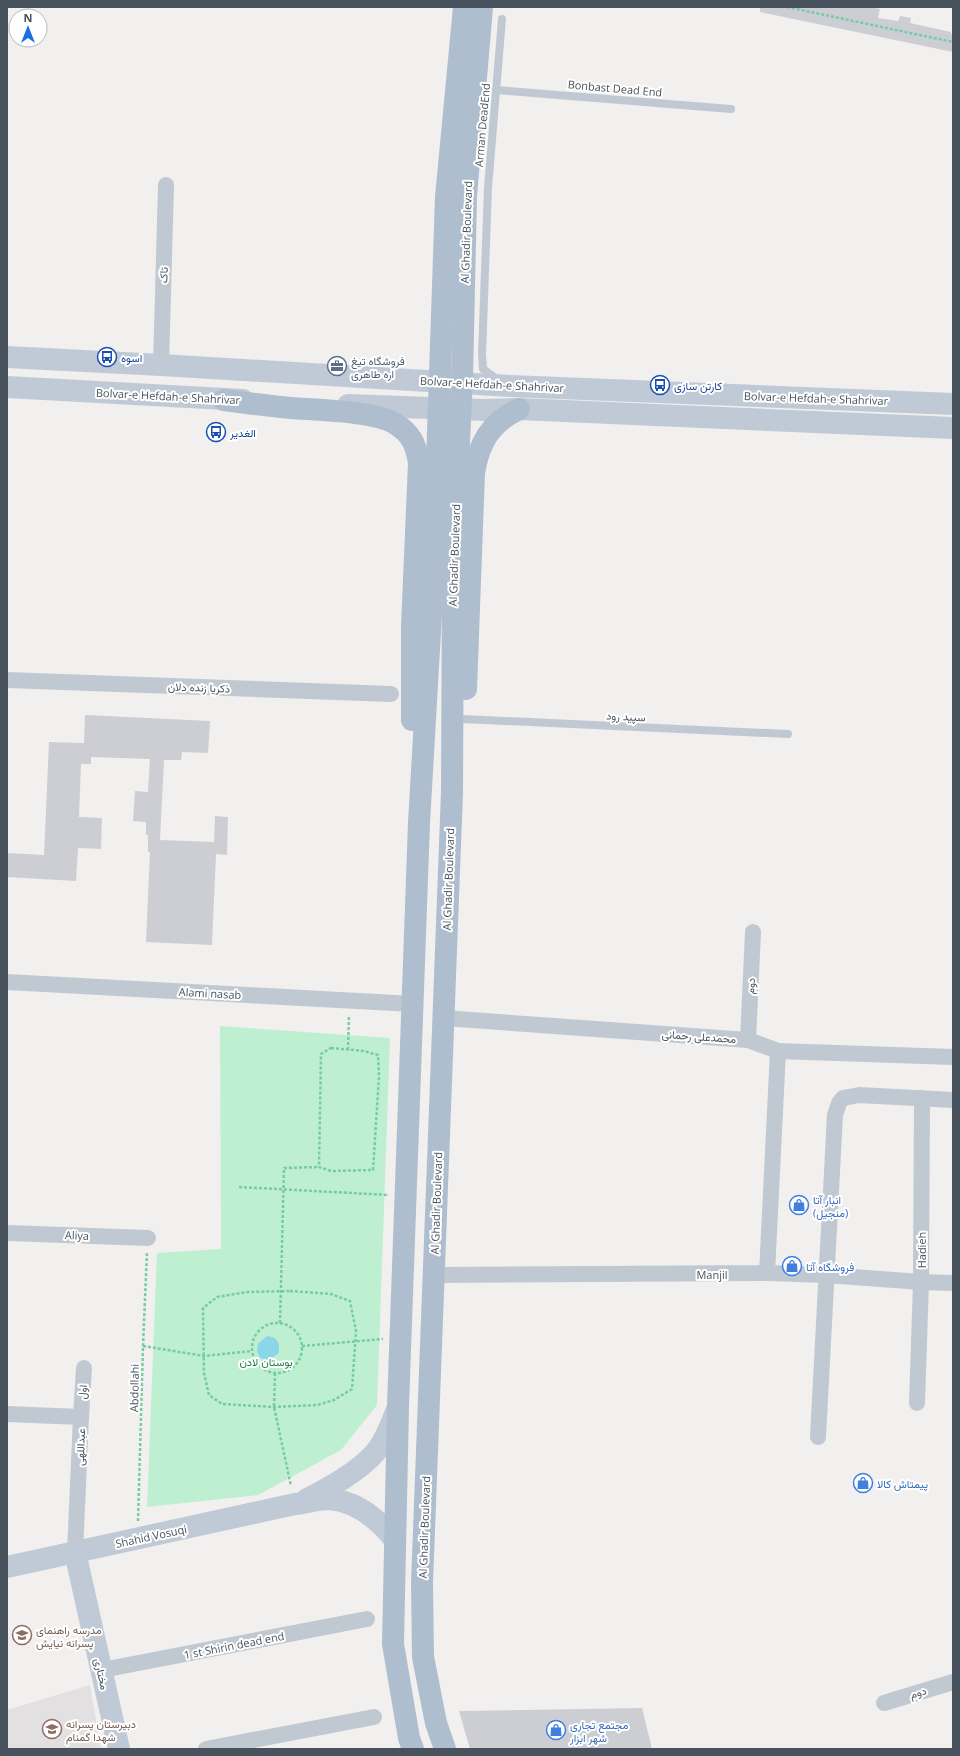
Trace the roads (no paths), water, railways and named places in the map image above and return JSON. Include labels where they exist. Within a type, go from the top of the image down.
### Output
[{"type":"main road","name":"Al Ghadir Boulevard","points":[[413,1749],[408,1732],[393,1644],[398,1406],[419,823],[433,580],[446,197],[464,7]]},
{"type":"main road","name":"Al Ghadir Boulevard","points":[[445,1749],[436,1723],[423,1658],[422,1583],[452,792],[453,575],[462,377],[466,196],[482,7]]},
{"type":"main road","name":"Bolvar-e Hefdah-e Shahrivar","points":[[7,357],[510,386],[953,404]]},
{"type":"main road","name":"Bolvar-e Hefdah-e Shahrivar","points":[[7,387],[224,400],[484,410],[519,409],[953,428]]},
{"type":"main road","points":[[224,400],[276,407],[370,415],[393,422],[408,434],[416,445],[419,462],[412,626],[411,713],[419,823]]},
{"type":"main road","points":[[452,792],[467,678],[474,474],[477,454],[484,439],[495,426],[504,418],[519,409]]},
{"type":"main road","points":[[295,1504],[333,1486],[359,1467],[378,1449],[388,1432],[398,1406]]},
{"type":"main road","points":[[295,1504],[328,1499],[350,1504],[370,1514],[384,1526],[395,1540]]},
{"type":"main road","name":"Shahid Vosuqi","points":[[7,1567],[295,1504]]},
{"type":"main road","name":"مختاری","points":[[76,1552],[119,1749]]},
{"type":"street","name":"تاک","points":[[161,365],[166,185]]},
{"type":"street","name":"ذکریا زنده دلان","points":[[7,680],[391,694]]},
{"type":"street","name":"دوم","points":[[748,1040],[753,932]]},
{"type":"street","name":"Alami nasab","points":[[7,982],[413,1004]]},
{"type":"street","name":"محمدعلی رحمانی","points":[[443,1018],[748,1040],[778,1051],[953,1057]]},
{"type":"street","points":[[767,1274],[778,1051]]},
{"type":"street","points":[[818,1437],[835,1116],[839,1103],[843,1098],[859,1095],[953,1100]]},
{"type":"street","name":"Hadieh","points":[[917,1403],[921,1282],[922,1098]]},
{"type":"street","name":"Aliya","points":[[7,1233],[148,1238]]},
{"type":"street","name":"Manjil","points":[[433,1275],[767,1274],[826,1275],[921,1282],[953,1282]]},
{"type":"street","name":"اول","points":[[81,1417],[84,1368]]},
{"type":"street","name":"عبداللهی","points":[[7,1414],[81,1417],[76,1552]]},
{"type":"street","name":"1 st Shirin dead end","points":[[102,1670],[367,1619]]},
{"type":"street","name":"دوم","points":[[884,1703],[953,1682]]},
{"type":"street","points":[[206,1749],[374,1717]]},
{"type":"lane","name":"Arman DeadEnd","points":[[502,19],[488,188],[483,369],[490,375],[510,386]]},
{"type":"lane","name":"Bonbast Dead End","points":[[496,90],[731,109]]},
{"type":"lane","name":"سپید رود","points":[[462,719],[788,734]]},
{"type":"water","points":[[267,1336],[276,1339],[279,1344],[278,1354],[268,1360],[260,1358],[257,1351],[258,1344]]},
{"type":"place","name":"اسوه","points":[[107,357]]},
{"type":"place","name":"فروشگاه تیغ اره طاهری","points":[[337,366]]},
{"type":"place","name":"کارتن سازی","points":[[660,385]]},
{"type":"place","name":"الغدیر","points":[[216,432]]},
{"type":"place","name":"انبار آتا (منجیل)","points":[[799,1205]]},
{"type":"place","name":"فروشگاه آتا","points":[[792,1266]]},
{"type":"place","name":"پیمتاش کالا","points":[[863,1483]]},
{"type":"place","name":"مدرسه راهنمای پسرانه نیایش","points":[[22,1635]]},
{"type":"place","name":"دبیرستان پسرانه شهدا گمنام","points":[[52,1729]]},
{"type":"place","name":"مجتمع تجاری شهر ابزار","points":[[556,1730]]},
{"type":"park label","name":"بوستان لادن","points":[[266,1361]]}]
